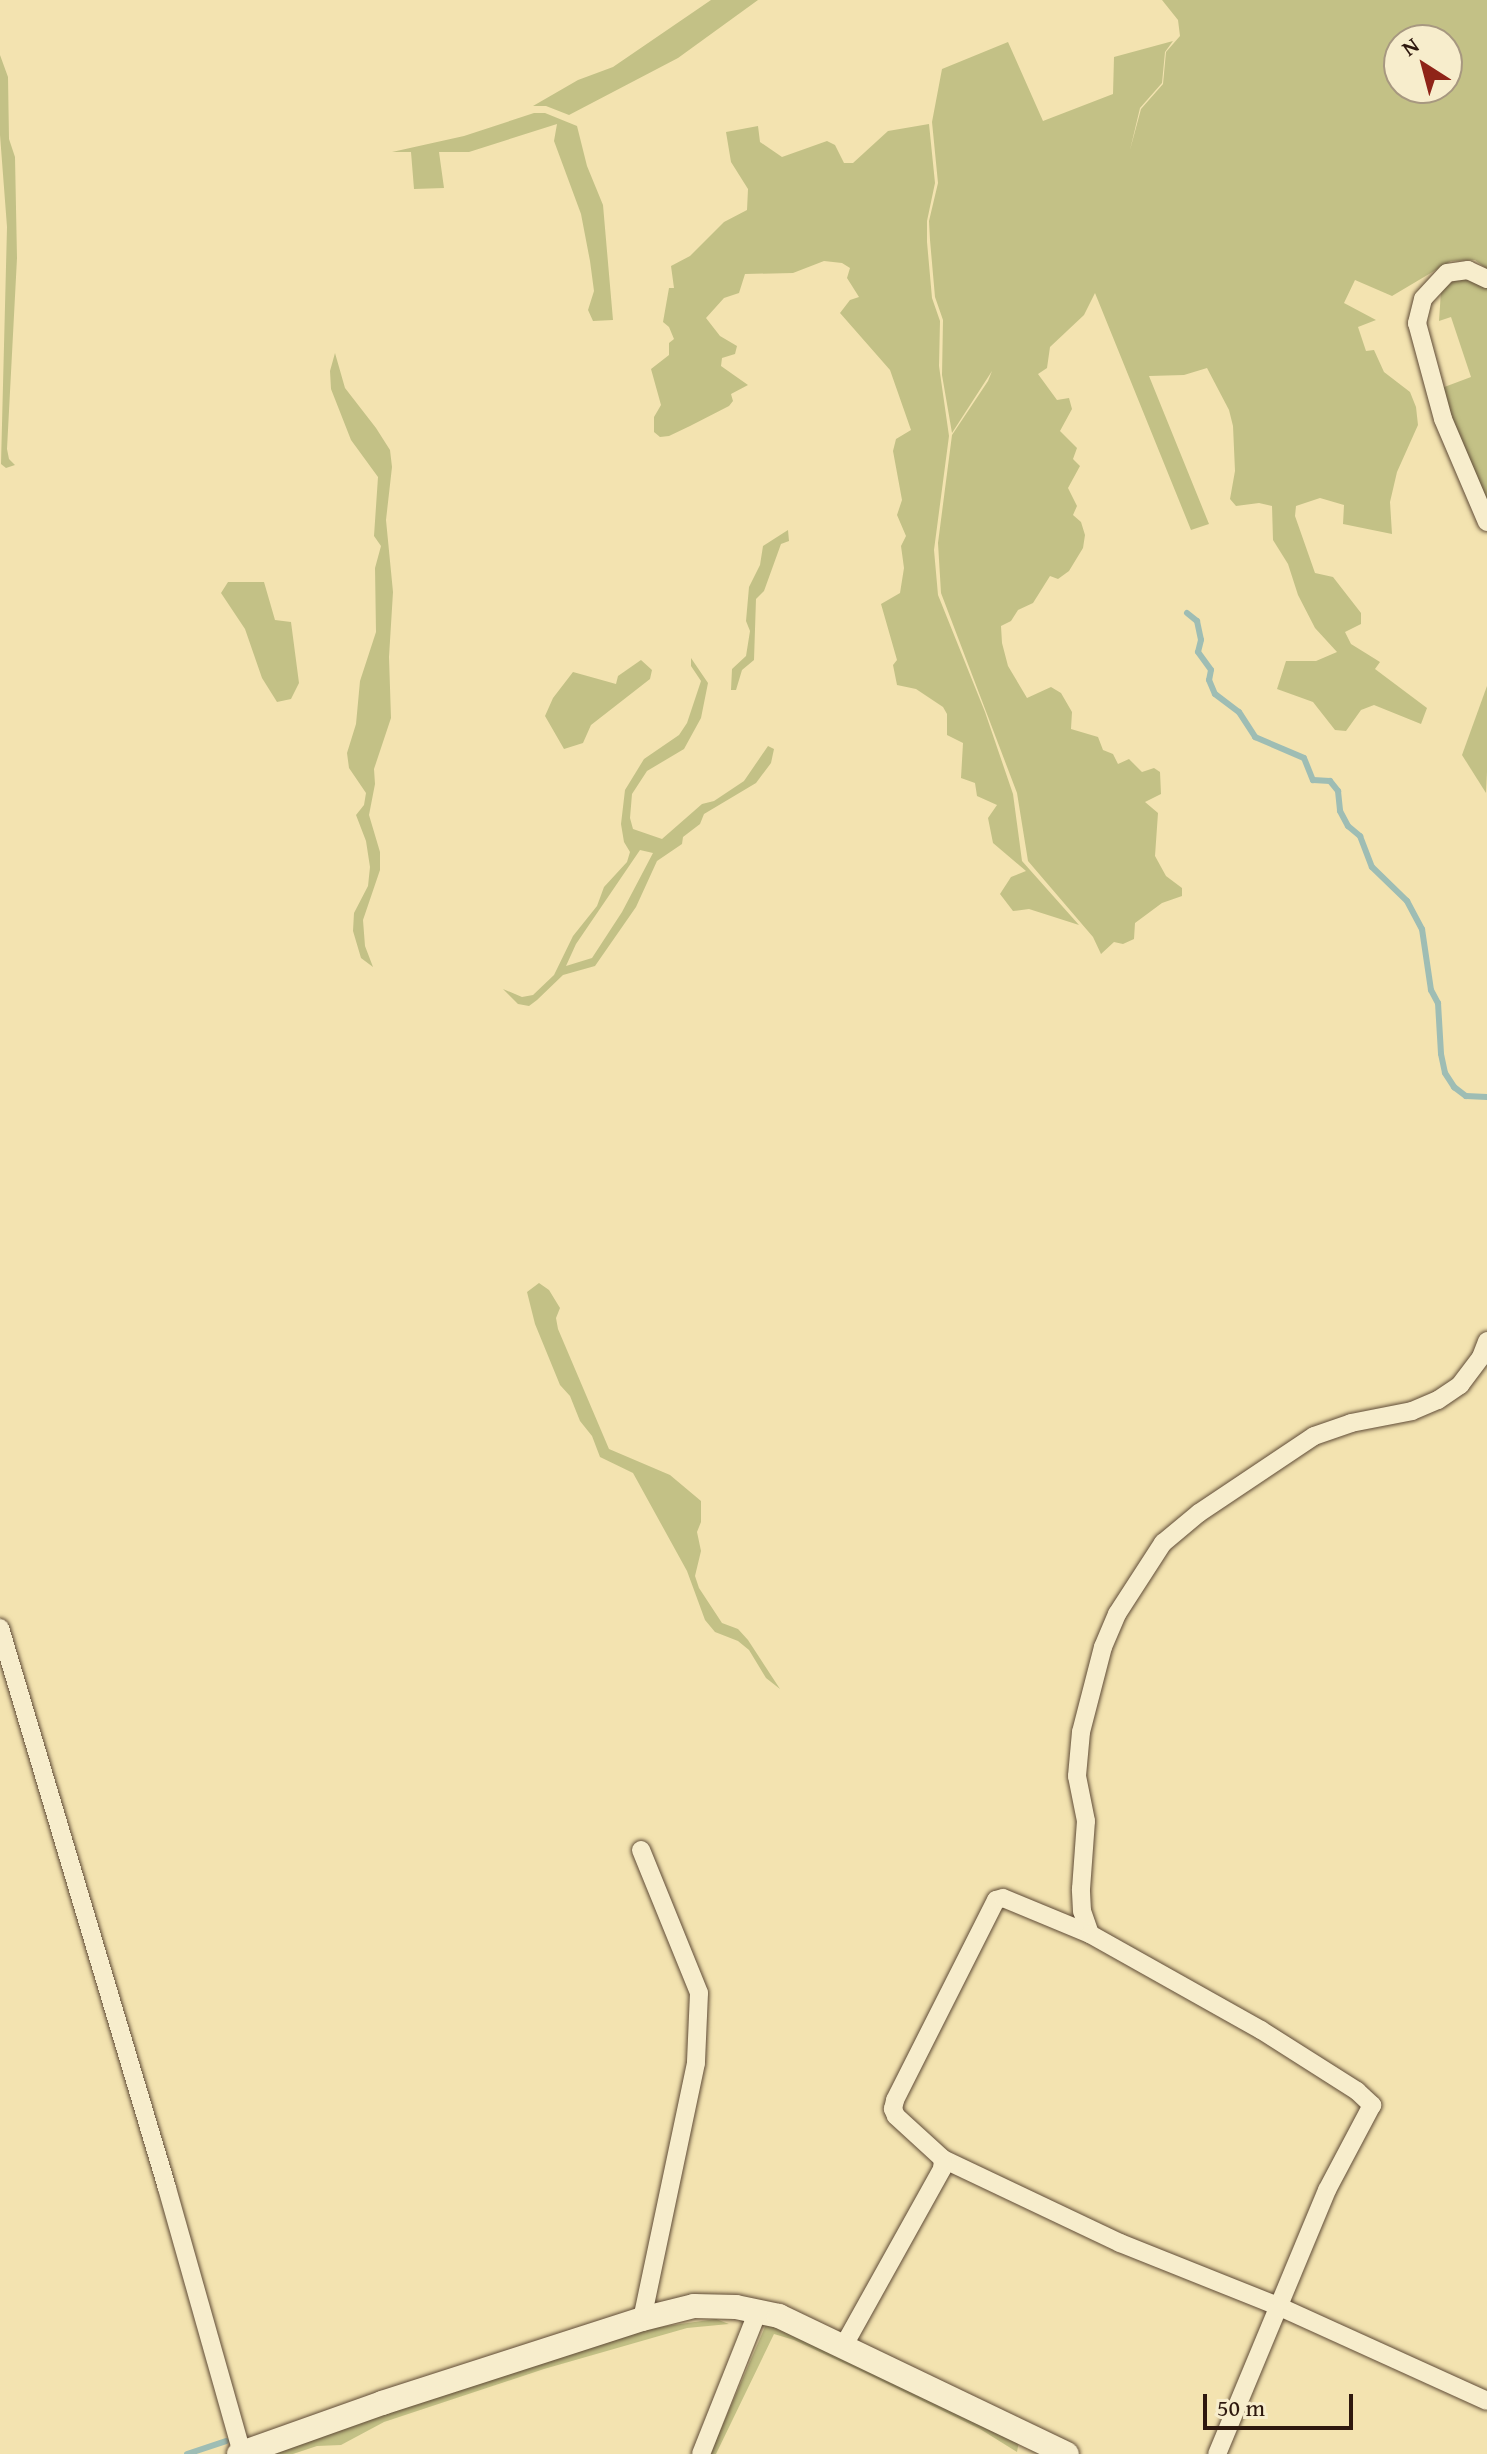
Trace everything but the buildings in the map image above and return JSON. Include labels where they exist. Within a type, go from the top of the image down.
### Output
[{"type":"main road","points":[[240,2454],[382,2403],[642,2319],[694,2306],[736,2307],[779,2316],[1067,2454]]},
{"type":"street","points":[[1487,279],[1468,270],[1447,273],[1423,299],[1417,323],[1443,419],[1487,522]]},
{"type":"street","points":[[1090,1934],[1082,1911],[1086,1821],[1077,1776],[1081,1732],[1103,1647],[1117,1614],[1163,1543],[1199,1513],[1314,1436],[1438,1400],[1460,1385],[1481,1357],[1487,1341]]},
{"type":"street","points":[[0,1628],[171,2202],[240,2454]]},
{"type":"street","points":[[641,1850],[699,1993],[696,2063],[642,2319]]},
{"type":"street","points":[[1217,2454],[1280,2307],[1327,2190],[1372,2105],[1357,2091],[1261,2030],[1090,1934],[1003,1898],[996,1900],[893,2109],[896,2116],[943,2159],[1120,2243],[1280,2307],[1487,2401]]},
{"type":"street","points":[[843,2347],[942,2169],[943,2159]]},
{"type":"street","points":[[701,2454],[758,2311]]},
{"type":"shaded area","points":[[711,0],[758,0],[678,58],[569,115],[546,106],[533,106],[578,80],[613,67]]},
{"type":"shaded area","points":[[1162,0],[1487,0],[1487,269],[1475,260],[1451,261],[1392,296],[1355,280],[1344,303],[1376,320],[1358,327],[1366,351],[1374,350],[1384,372],[1410,392],[1416,407],[1418,425],[1397,472],[1390,502],[1392,534],[1343,524],[1344,505],[1320,498],[1296,506],[1295,516],[1315,573],[1333,577],[1361,613],[1361,624],[1345,632],[1351,644],[1380,662],[1375,669],[1427,708],[1421,724],[1374,705],[1361,710],[1346,731],[1335,730],[1313,702],[1277,689],[1286,661],[1316,661],[1337,652],[1315,628],[1298,595],[1288,564],[1273,540],[1272,506],[1259,503],[1236,506],[1230,499],[1235,471],[1233,426],[1229,410],[1207,368],[1184,375],[1149,376],[1209,524],[1191,530],[1095,293],[1084,315],[1050,347],[1047,368],[1038,374],[1057,400],[1069,398],[1072,409],[1060,431],[1077,448],[1073,459],[1080,466],[1068,488],[1077,506],[1073,515],[1081,522],[1085,535],[1083,548],[1069,571],[1058,579],[1050,576],[1033,603],[1018,610],[1011,621],[1001,626],[1002,643],[1008,666],[1027,698],[1051,687],[1061,693],[1072,712],[1071,729],[1098,737],[1103,750],[1113,754],[1118,764],[1129,759],[1142,772],[1154,768],[1160,772],[1161,794],[1145,802],[1158,813],[1155,856],[1166,876],[1182,888],[1182,896],[1162,903],[1135,923],[1134,939],[1123,944],[1114,942],[1101,954],[1093,937],[1028,861],[1017,793],[941,593],[938,543],[952,435],[992,371],[952,433],[942,375],[943,320],[935,297],[930,240],[929,221],[938,183],[932,122],[942,69],[1008,42],[1043,121],[1113,94],[1114,57],[1173,41],[1165,52],[1162,83],[1140,108],[1130,150],[1141,109],[1163,84],[1166,52],[1180,36],[1178,20]]},
{"type":"shaded area","points":[[0,55],[8,77],[9,139],[15,157],[17,258],[7,449],[9,459],[15,465],[6,468],[1,464],[7,227],[0,135]]},
{"type":"shaded area","points":[[534,113],[545,113],[577,126],[587,166],[603,205],[613,320],[593,321],[588,310],[594,291],[590,261],[581,214],[554,141],[557,124],[469,152],[439,152],[444,188],[414,189],[411,152],[392,152],[464,136]]},
{"type":"shaded area","points":[[929,124],[935,183],[927,221],[927,242],[932,298],[940,321],[939,366],[949,436],[934,550],[938,595],[985,712],[1013,794],[1022,861],[1079,925],[1029,909],[1013,911],[1000,894],[1011,877],[1026,871],[993,843],[988,818],[997,805],[977,796],[975,783],[961,778],[963,743],[947,735],[947,714],[943,707],[916,689],[897,685],[893,665],[897,660],[881,604],[900,593],[904,568],[901,546],[906,536],[897,515],[902,500],[893,451],[896,439],[911,430],[890,370],[840,313],[850,300],[859,297],[847,278],[850,268],[842,263],[824,261],[793,273],[745,274],[739,293],[724,298],[706,318],[720,336],[737,346],[735,354],[722,358],[721,366],[748,385],[731,394],[733,401],[729,406],[690,426],[669,436],[660,437],[654,432],[654,417],[661,405],[651,369],[669,355],[669,343],[674,339],[663,322],[669,288],[674,288],[671,266],[690,256],[724,222],[747,210],[748,189],[731,162],[726,132],[758,126],[760,142],[782,157],[827,141],[835,145],[844,163],[853,163],[888,131]]},
{"type":"shaded area","points":[[1459,277],[1487,285],[1487,509],[1439,389],[1471,377],[1451,317],[1439,321],[1441,291]]},
{"type":"shaded area","points":[[335,353],[345,388],[390,450],[392,467],[386,520],[393,592],[389,657],[391,718],[374,769],[375,784],[369,815],[380,852],[380,870],[363,920],[365,946],[373,967],[361,958],[353,931],[354,913],[368,886],[370,867],[366,841],[356,815],[364,805],[366,793],[349,768],[347,753],[356,724],[360,681],[376,632],[375,568],[381,546],[374,536],[378,477],[351,440],[331,389],[330,371]]},
{"type":"shaded area","points":[[788,530],[789,541],[781,544],[764,591],[756,599],[754,660],[742,670],[736,690],[731,690],[732,669],[746,656],[750,631],[746,621],[749,587],[760,565],[763,546]]},
{"type":"shaded area","points":[[228,582],[264,582],[275,620],[291,622],[299,683],[291,699],[277,702],[262,678],[245,629],[221,593]]},
{"type":"shaded area","points":[[691,658],[708,683],[701,718],[684,749],[647,771],[632,794],[630,818],[633,829],[662,839],[702,804],[714,801],[744,781],[768,746],[774,749],[771,763],[756,783],[704,814],[700,824],[683,837],[682,844],[657,861],[636,907],[595,966],[563,975],[529,1006],[518,1004],[503,989],[522,997],[533,995],[554,975],[573,936],[597,906],[604,887],[627,862],[630,852],[624,842],[621,824],[625,790],[644,759],[679,735],[687,723],[701,681],[691,666]],"holes":[[[640,850],[653,853],[622,912],[592,958],[566,966],[576,944]]]},
{"type":"shaded area","points":[[641,660],[652,670],[650,679],[591,725],[583,743],[564,749],[545,716],[553,698],[573,672],[616,684],[618,676]]},
{"type":"shaded area","points":[[1487,686],[1487,772],[1486,793],[1462,755]]},
{"type":"shaded area","points":[[539,1283],[549,1290],[560,1308],[556,1318],[558,1329],[609,1449],[670,1475],[701,1501],[701,1522],[697,1532],[701,1551],[695,1576],[699,1588],[722,1623],[738,1629],[748,1640],[780,1689],[766,1678],[749,1650],[738,1641],[715,1632],[705,1620],[687,1571],[633,1473],[600,1457],[570,1396],[560,1385],[535,1324],[527,1292]]},
{"type":"shaded area","points":[[716,2319],[729,2324],[687,2328],[544,2369],[384,2422],[341,2445],[317,2446],[293,2454],[266,2454],[638,2330]]},
{"type":"shaded area","points":[[768,2320],[1019,2441],[1017,2452],[980,2429],[861,2371],[774,2334],[716,2454],[710,2454]]},
{"type":"waterway","points":[[1187,613],[1197,621],[1201,640],[1198,652],[1211,670],[1209,680],[1215,694],[1239,712],[1255,737],[1304,758],[1313,780],[1330,781],[1338,791],[1340,811],[1348,826],[1360,836],[1372,867],[1407,901],[1422,929],[1431,990],[1438,1003],[1445,1073],[1454,1087],[1466,1096],[1487,1097]]},
{"type":"waterway","points":[[187,2454],[226,2441]]}]
